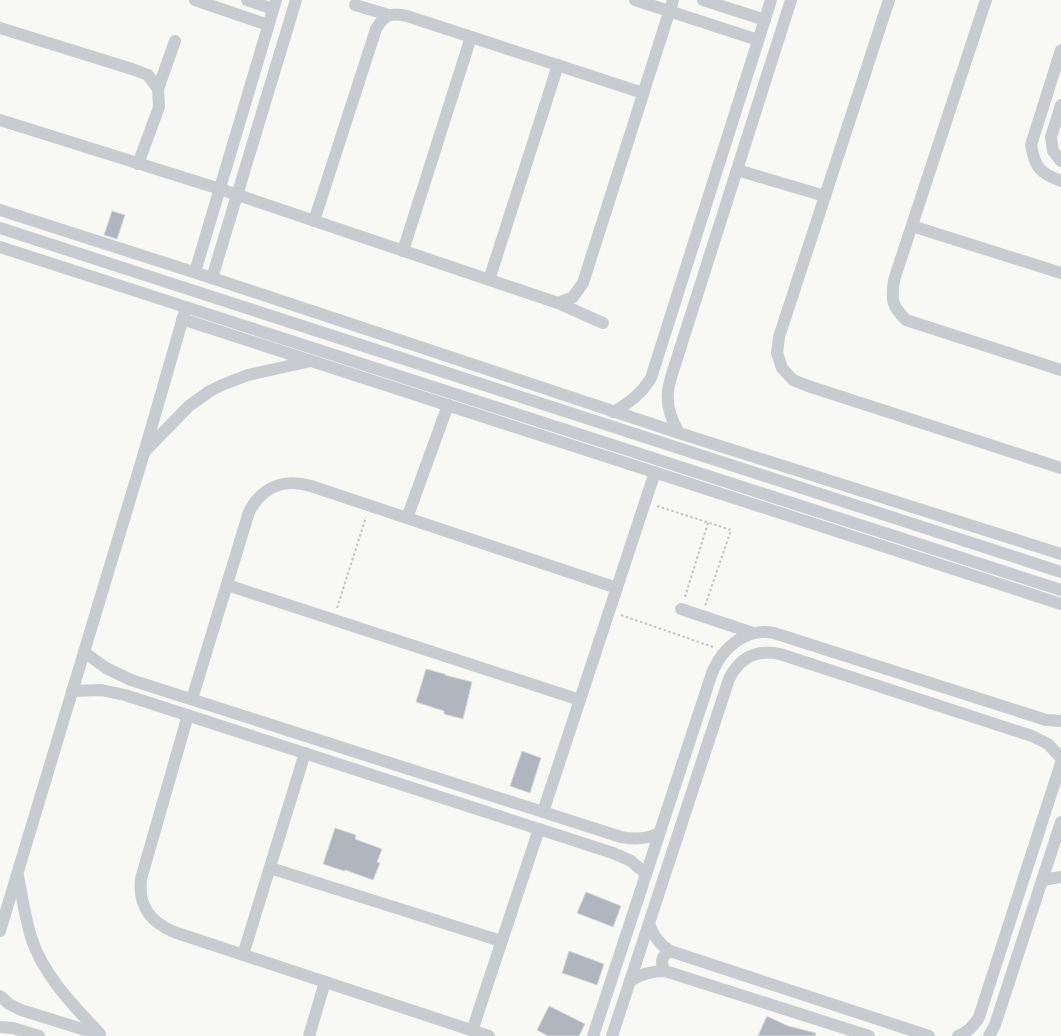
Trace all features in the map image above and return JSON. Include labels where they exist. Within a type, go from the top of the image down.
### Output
[{"type":"street","points":[[195,0],[268,25]]},
{"type":"street","points":[[195,272],[274,4],[247,0]]},
{"type":"street","points":[[212,278],[296,0]]},
{"type":"street","points":[[634,0],[671,6],[758,40]]},
{"type":"street","points":[[704,0],[765,20]]},
{"type":"street","points":[[614,412],[632,401],[652,378],[771,0]]},
{"type":"street","points":[[679,433],[672,417],[668,392],[680,349],[792,0]]},
{"type":"street","points":[[889,0],[779,337],[776,352],[782,368],[793,380],[1061,468]]},
{"type":"street","points":[[986,0],[894,280],[892,295],[896,310],[906,320],[1061,370]]},
{"type":"street","points":[[355,5],[389,15],[398,14],[643,93]]},
{"type":"street","points":[[558,303],[574,297],[583,283],[671,6]]},
{"type":"street","points":[[314,221],[376,28],[389,15]]},
{"type":"street","points":[[0,28],[132,69],[148,76],[158,89]]},
{"type":"street","points":[[403,251],[472,38]]},
{"type":"street","points":[[138,164],[158,106],[158,89],[175,41]]},
{"type":"street","points":[[1061,50],[1031,146],[1033,160],[1041,172],[1061,181]]},
{"type":"street","points":[[489,280],[558,65]]},
{"type":"street","points":[[1061,105],[1051,137],[1053,151],[1061,161]]},
{"type":"street","points":[[0,120],[220,189],[558,303],[603,324]]},
{"type":"street","points":[[737,170],[825,196]]},
{"type":"street","points":[[0,210],[195,272],[614,412],[1061,554]]},
{"type":"street","points":[[912,226],[1061,273]]},
{"type":"street","points":[[0,228],[1061,572]]},
{"type":"street","points":[[0,247],[312,361],[448,405],[517,420],[655,472],[1061,604]]},
{"type":"street","points":[[0,932],[144,453],[190,290]]},
{"type":"street","points":[[184,313],[517,420],[1061,590]]},
{"type":"street","points":[[662,346],[680,349]]},
{"type":"street","points":[[144,453],[188,406],[222,385],[248,375],[312,361]]},
{"type":"street","points":[[407,518],[448,405]]},
{"type":"street","points":[[544,812],[655,472]]},
{"type":"street","points":[[192,699],[249,512],[257,499],[269,490],[285,484],[302,484],[370,505],[617,588]]},
{"type":"street","points":[[227,585],[580,700]]},
{"type":"street","points":[[681,609],[753,633]]},
{"type":"street","points":[[593,1036],[712,673],[725,650],[738,640],[753,633],[774,633],[1046,720],[1061,721]]},
{"type":"street","points":[[84,652],[118,674],[544,812],[627,838],[640,839],[659,833]]},
{"type":"street","points":[[612,1036],[729,679],[737,666],[743,661],[757,653],[780,654],[1040,739],[1053,748],[1061,758]]},
{"type":"street","points":[[72,691],[113,692],[188,715],[622,857],[631,861],[646,874]]},
{"type":"street","points":[[188,715],[140,886],[142,901],[149,915],[166,929],[489,1036]]},
{"type":"street","points":[[1040,739],[1047,731],[1046,720]]},
{"type":"street","points":[[243,955],[305,753]]},
{"type":"street","points":[[958,1036],[972,1027],[979,1016],[1061,763]]},
{"type":"street","points":[[989,1036],[995,1025],[1042,880],[1058,841],[1061,822]]},
{"type":"street","points":[[472,1031],[539,829]]},
{"type":"street","points":[[622,857],[628,851],[627,838]]},
{"type":"street","points":[[270,868],[502,941]]},
{"type":"street","points":[[18,872],[26,919],[38,955],[58,987],[103,1035]]},
{"type":"street","points":[[1042,880],[1061,877]]},
{"type":"street","points":[[649,924],[658,941],[670,951],[929,1036]]},
{"type":"street","points":[[665,971],[662,961],[664,955],[670,951]]},
{"type":"street","points":[[630,981],[650,972],[665,971],[869,1036]]},
{"type":"street","points":[[309,1036],[325,982]]},
{"type":"street","points":[[0,996],[17,1008],[103,1035]]},
{"type":"street","points":[[17,1008],[11,1012],[8,1023],[4,1027],[39,1036]]},
{"type":"path","points":[[645,502],[731,530],[702,616]]},
{"type":"path","points":[[334,620],[370,505]]},
{"type":"path","points":[[681,609],[708,523]]},
{"type":"path","points":[[609,611],[725,650]]},
{"type":"building","points":[[112,211],[125,215],[117,239],[104,235]]},
{"type":"building","points":[[426,669],[472,682],[463,719],[444,714],[444,711],[416,702]]},
{"type":"building","points":[[522,751],[541,758],[530,793],[510,786]]},
{"type":"building","points":[[335,828],[356,835],[355,839],[382,849],[377,862],[380,863],[373,880],[323,864]]},
{"type":"building","points":[[586,892],[621,906],[613,927],[577,913]]},
{"type":"building","points":[[569,951],[604,964],[597,985],[562,973]]},
{"type":"building","points":[[549,1006],[585,1024],[579,1036],[548,1036],[537,1030]]},
{"type":"building","points":[[767,1016],[788,1026],[816,1033],[815,1036],[758,1036]]}]
